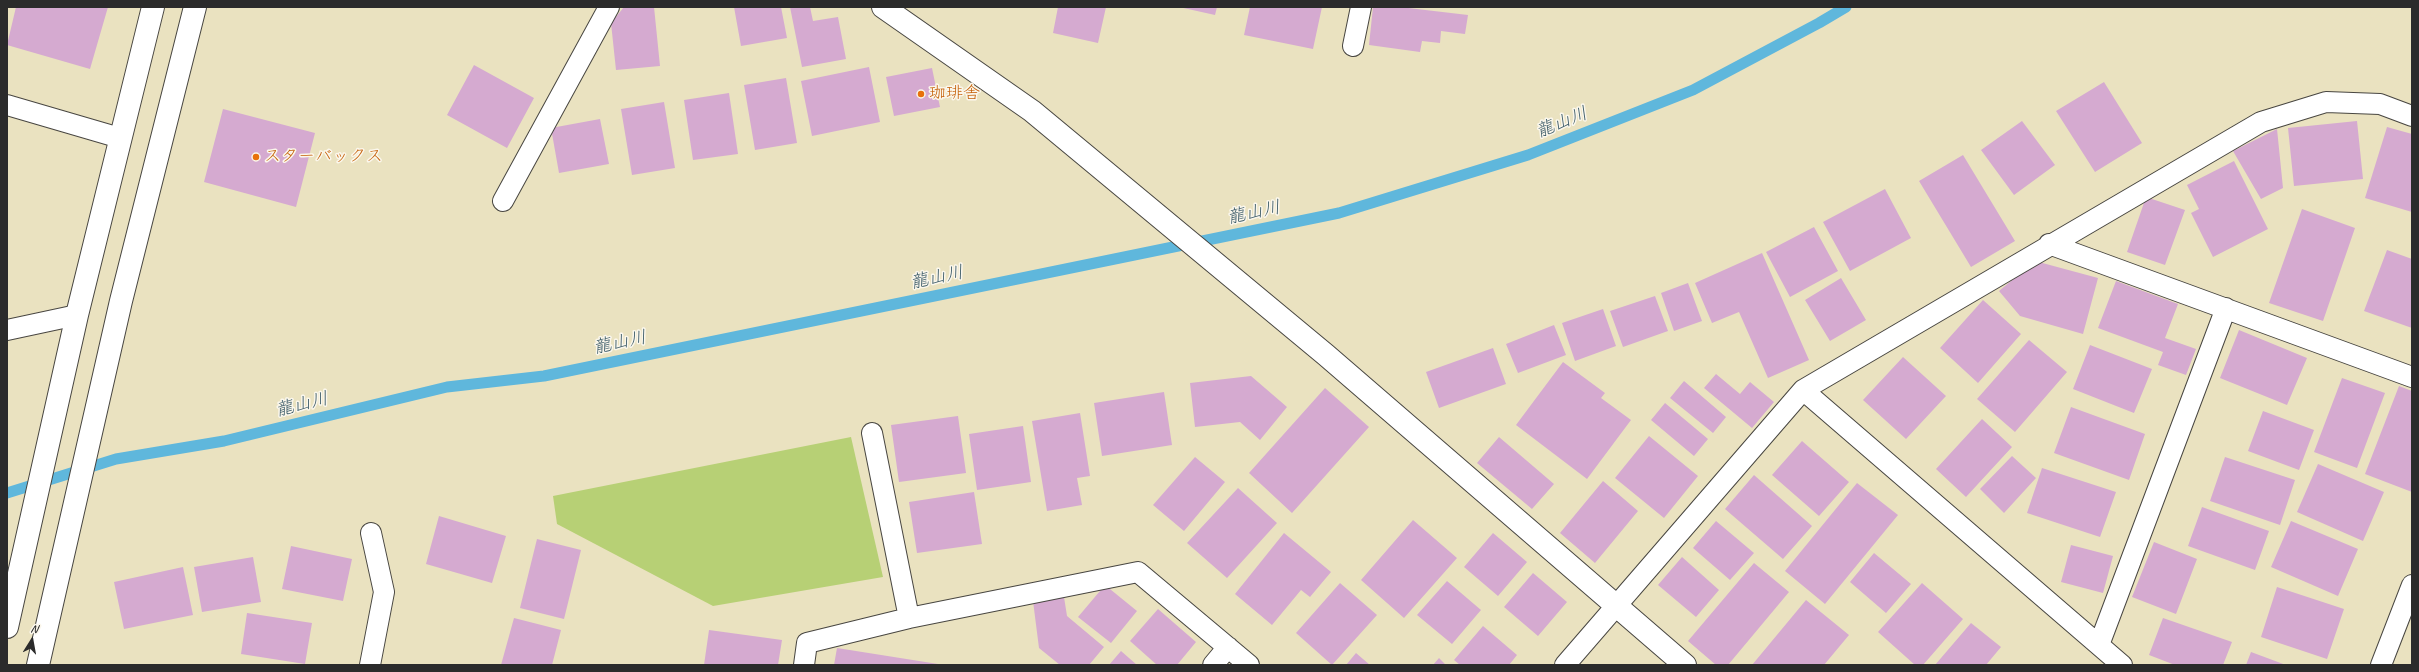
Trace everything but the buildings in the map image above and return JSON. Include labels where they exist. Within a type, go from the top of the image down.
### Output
[{"type":"street","points":[[7,627],[77,315],[153,7]]},
{"type":"street","points":[[38,665],[121,301],[195,7]]},
{"type":"street","points":[[883,7],[1032,111],[1326,355],[1685,665]]},
{"type":"lane","points":[[503,201],[609,7]]},
{"type":"lane","points":[[1353,46],[1361,7]]},
{"type":"lane","points":[[1565,665],[1803,390],[2049,244],[2261,122],[2326,102],[2380,104],[2412,116]]},
{"type":"lane","points":[[7,105],[120,138]]},
{"type":"lane","points":[[2049,244],[2412,377]]},
{"type":"lane","points":[[2100,645],[2226,308]]},
{"type":"lane","points":[[7,330],[77,315]]},
{"type":"lane","points":[[1803,390],[2122,665]]},
{"type":"lane","points":[[872,433],[909,618]]},
{"type":"lane","points":[[370,665],[384,592],[371,533]]},
{"type":"lane","points":[[804,665],[808,643],[909,618],[1138,572],[1249,665]]},
{"type":"lane","points":[[2381,665],[2412,585]]},
{"type":"lane","points":[[1213,665],[1228,647]]},
{"type":"green space","points":[[851,437],[883,577],[713,606],[557,524],[553,496]]},
{"type":"waterway","name":"龍山川","points":[[7,493],[116,459],[224,441],[447,387],[544,376],[1339,213],[1528,155],[1693,90],[1846,7]]},
{"type":"place","name":"珈琲舎","points":[[921,94]]},
{"type":"place","name":"スターバックス","points":[[256,157]]}]
